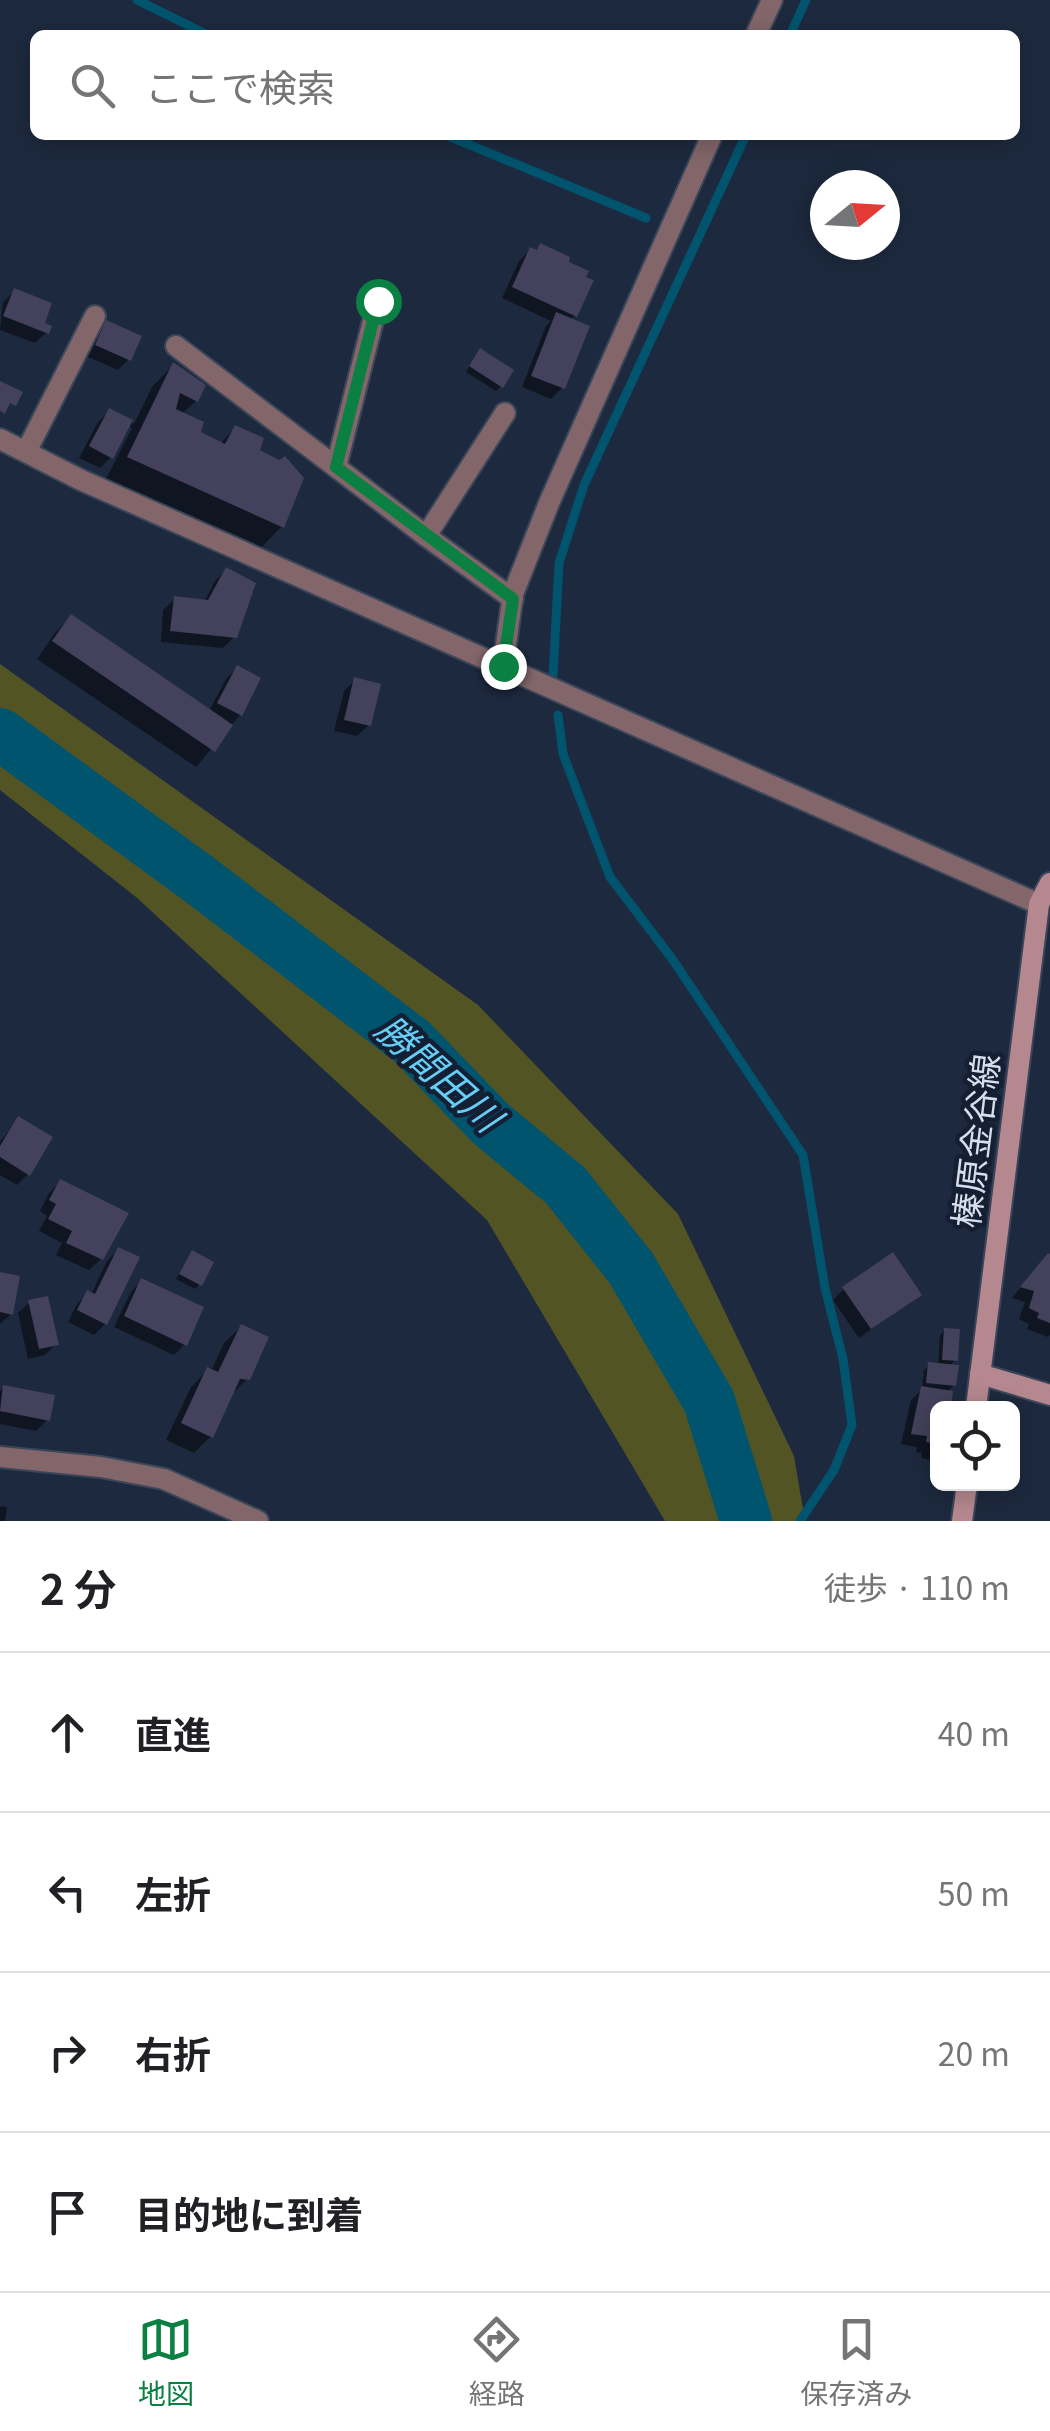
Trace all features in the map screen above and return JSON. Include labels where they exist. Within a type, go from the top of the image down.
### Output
[{"type":"main road","name":"榛原金谷線","points":[[977,1401],[1039,904],[1050,883]]},
{"type":"main road","points":[[980,1374],[1050,1395]]},
{"type":"main road","points":[[962,1521],[966,1491]]},
{"type":"street","points":[[758,30],[772,0]]},
{"type":"street","points":[[503,666],[513,599],[550,503],[710,140]]},
{"type":"street","points":[[336,467],[378,301]]},
{"type":"street","points":[[27,450],[95,316]]},
{"type":"street","points":[[176,346],[513,599]]},
{"type":"street","points":[[426,536],[505,413]]},
{"type":"street","points":[[0,439],[80,480],[1039,904]]},
{"type":"street","points":[[0,1457],[101,1467],[164,1479],[258,1521]]},
{"type":"shaded area","points":[[0,664],[478,1005],[678,1214],[794,1456],[805,1521],[665,1521],[487,1220],[136,897],[0,790]]},
{"type":"building","points":[[540,243],[570,257],[569,262],[589,271],[586,277],[594,280],[577,317],[512,287],[530,247],[537,250]]},
{"type":"building","points":[[14,288],[52,303],[45,323],[52,326],[49,334],[3,316]]},
{"type":"building","points":[[556,312],[590,326],[565,389],[531,376]]},
{"type":"building","points":[[106,320],[142,336],[131,361],[95,345]]},
{"type":"building","points":[[480,348],[514,370],[503,388],[469,366]]},
{"type":"building","points":[[173,362],[206,385],[198,402],[180,393],[176,409],[204,422],[201,432],[225,444],[235,425],[264,438],[260,450],[279,460],[285,456],[304,478],[284,528],[127,457]]},
{"type":"building","points":[[0,381],[23,392],[16,406],[10,403],[5,414],[0,411]]},
{"type":"building","points":[[109,408],[133,420],[113,459],[89,446]]},
{"type":"building","points":[[226,567],[256,583],[237,638],[170,631],[174,596],[208,600]]},
{"type":"building","points":[[71,614],[233,725],[215,752],[52,641]]},
{"type":"building","points":[[237,665],[261,678],[242,716],[217,703]]},
{"type":"building","points":[[354,677],[381,684],[371,726],[344,720]]},
{"type":"building","points":[[18,1116],[53,1137],[30,1176],[0,1157],[0,1146]]},
{"type":"building","points":[[60,1179],[129,1213],[103,1260],[66,1243],[72,1231],[48,1219],[56,1204],[49,1200]]},
{"type":"building","points":[[118,1247],[140,1257],[107,1325],[77,1310],[87,1290],[95,1294]]},
{"type":"building","points":[[192,1250],[214,1262],[202,1286],[179,1274]]},
{"type":"building","points":[[893,1252],[922,1295],[871,1329],[842,1287]]},
{"type":"building","points":[[1048,1253],[1050,1323],[1037,1318],[1039,1313],[1029,1308],[1034,1291],[1020,1287]]},
{"type":"building","points":[[0,1272],[20,1276],[13,1315],[0,1312]]},
{"type":"building","points":[[141,1278],[204,1307],[187,1346],[124,1316]]},
{"type":"building","points":[[48,1296],[59,1345],[39,1349],[28,1300]]},
{"type":"building","points":[[241,1324],[269,1337],[250,1380],[240,1379],[213,1438],[181,1423],[207,1367],[218,1372]]},
{"type":"building","points":[[944,1328],[960,1329],[958,1361],[942,1360]]},
{"type":"building","points":[[928,1362],[959,1365],[956,1386],[926,1383]]},
{"type":"building","points":[[3,1385],[55,1395],[50,1421],[0,1411]]},
{"type":"building","points":[[921,1386],[953,1391],[952,1401],[930,1401],[930,1443],[926,1442],[927,1436],[911,1434]]},
{"type":"waterway","points":[[137,0],[198,30]]},
{"type":"waterway","points":[[792,30],[806,0]]},
{"type":"waterway","points":[[458,140],[646,218]]},
{"type":"waterway","points":[[553,676],[559,563],[584,485],[744,140]]},
{"type":"waterway","points":[[558,715],[563,754],[610,877],[673,960],[803,1155],[852,1425],[834,1470],[800,1521]]},
{"type":"waterway","name":"勝間田川","points":[[0,734],[412,1042],[491,1124],[565,1185],[631,1268],[709,1401],[746,1521]]},
{"type":"route","points":[[378,301],[336,467],[513,599],[503,666]]}]
